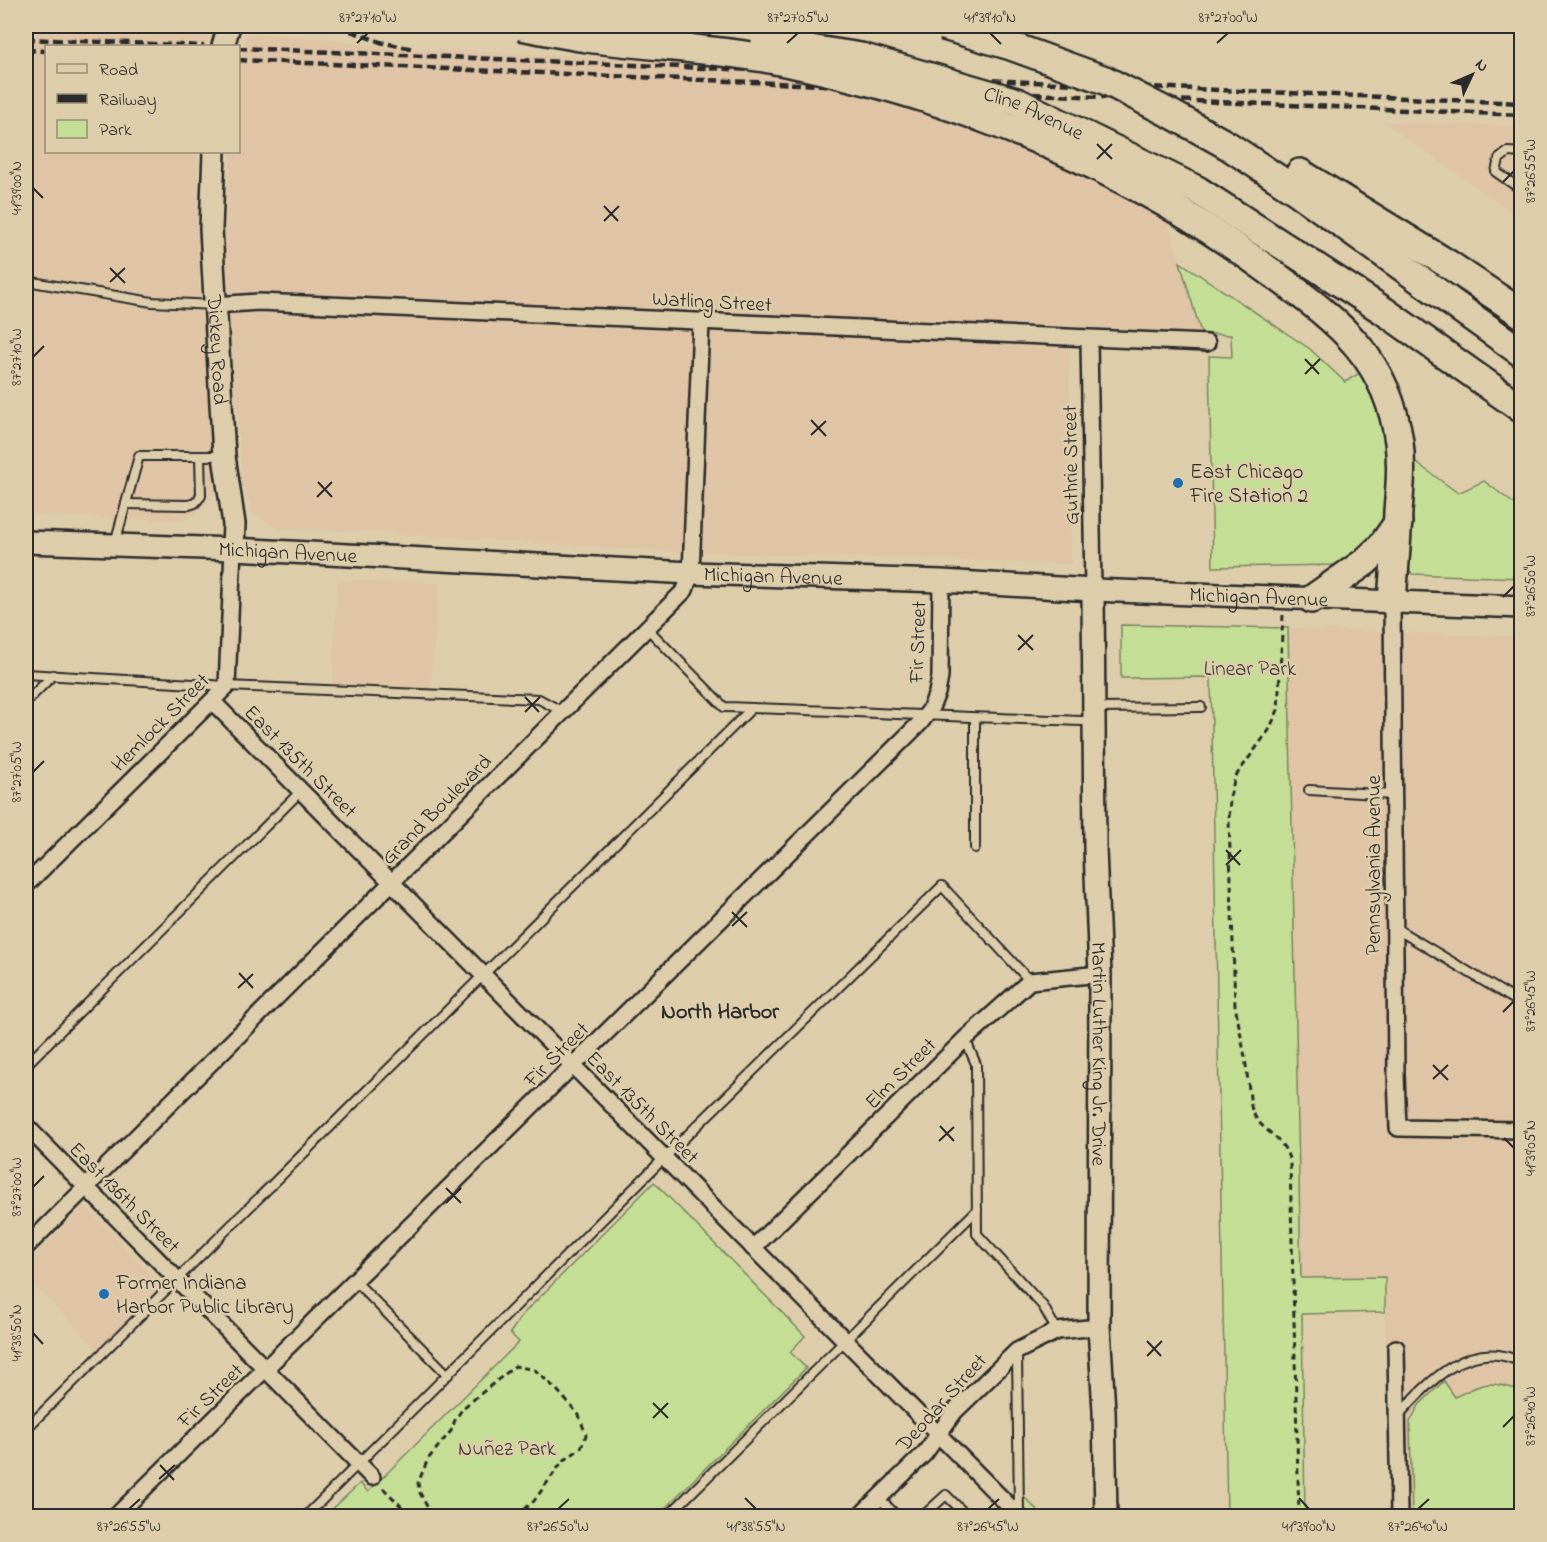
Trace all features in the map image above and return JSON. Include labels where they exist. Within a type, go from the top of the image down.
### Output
[{"type":"highway","points":[[520,26],[585,38],[761,58],[811,68],[912,94],[988,121],[1084,161],[1184,214],[1220,236],[1319,308],[1347,333],[1369,362],[1388,396],[1399,443],[1401,473],[1392,602]]},
{"type":"highway","name":"Cline Avenue","points":[[582,26],[779,43],[861,57],[1017,102],[1197,190],[1384,311],[1521,409]]},
{"type":"highway","points":[[944,26],[1011,46],[1105,80],[1227,145],[1298,192],[1521,353]]},
{"type":"highway","points":[[1227,145],[1286,163],[1448,264],[1521,314]]},
{"type":"highway","points":[[1312,599],[1365,562],[1381,547],[1398,523]]},
{"type":"main road","points":[[223,45],[229,26]]},
{"type":"main road","name":"Dickey Road","points":[[214,153],[211,229],[224,456],[234,524],[233,549]]},
{"type":"main road","name":"Michigan Avenue","points":[[26,542],[233,549],[691,573],[940,581],[1093,590],[1521,607]]},
{"type":"main road","name":"Martin Luther King Jr. Drive","points":[[1093,590],[1100,974],[1099,1327],[1104,1411],[1106,1516]]},
{"type":"street","name":"Watling Street","points":[[215,305],[259,302],[1089,339],[1207,342]]},
{"type":"street","name":"Grand Boulevard","points":[[26,1247],[685,590],[691,573],[701,322]]},
{"type":"street","name":"Guthrie Street","points":[[1089,339],[1093,590]]},
{"type":"street","name":"Hemlock Street","points":[[26,885],[227,686],[233,549]]},
{"type":"street","name":"Fir Street","points":[[116,1516],[574,1066],[927,714],[937,693],[939,677],[940,581]]},
{"type":"street","name":"Pennsylvania Avenue","points":[[1392,602],[1398,1128],[1521,1130]]},
{"type":"street","name":"East 135th Street","points":[[212,701],[1019,1516]]},
{"type":"street","points":[[1030,981],[1100,974]]},
{"type":"street","name":"Elm Street","points":[[753,1248],[965,1039],[1030,981]]},
{"type":"street","name":"East 136th Street","points":[[26,1126],[372,1476]]},
{"type":"street","name":"Deodar Street","points":[[860,1516],[925,1453],[955,1411],[1017,1351],[1057,1331],[1099,1327]]},
{"type":"street","points":[[1396,1348],[1398,1516]]},
{"type":"lane","points":[[1521,153],[1508,152],[1499,159],[1496,172],[1521,190]]},
{"type":"lane","points":[[26,281],[152,302],[215,305]]},
{"type":"lane","points":[[115,545],[139,456],[224,456]]},
{"type":"lane","points":[[126,504],[189,505],[195,503],[201,496],[200,456]]},
{"type":"lane","points":[[647,628],[724,707],[927,714],[975,718],[1201,707]]},
{"type":"lane","points":[[26,674],[227,686],[539,699],[563,712]]},
{"type":"lane","points":[[26,702],[53,675]]},
{"type":"lane","points":[[26,1429],[752,708]]},
{"type":"lane","points":[[975,718],[975,848]]},
{"type":"lane","points":[[1309,790],[1394,795]]},
{"type":"lane","points":[[26,1065],[301,791]]},
{"type":"lane","points":[[306,1516],[664,1158],[942,886],[1030,981]]},
{"type":"lane","points":[[1395,928],[1521,1004]]},
{"type":"lane","points":[[965,1039],[976,1064],[976,1234],[1043,1306],[1057,1331]]},
{"type":"lane","points":[[668,1516],[977,1210]]},
{"type":"lane","points":[[355,1281],[448,1375]]},
{"type":"lane","points":[[1017,1351],[1019,1516]]},
{"type":"lane","points":[[1397,1417],[1441,1372],[1478,1354],[1495,1354],[1521,1363]]},
{"type":"lane","points":[[923,1516],[946,1494],[967,1516]]},
{"type":"lane","points":[[879,1498],[897,1516]]},
{"type":"path","points":[[1284,598],[1278,710],[1269,729],[1235,777],[1230,797],[1229,820],[1235,1005],[1251,1106],[1260,1124],[1283,1144],[1290,1163],[1299,1516]]},
{"type":"path","points":[[432,1516],[420,1493],[418,1483],[428,1459],[451,1431],[463,1408],[515,1366],[535,1370],[557,1390],[579,1415],[586,1435],[581,1448],[562,1462],[534,1501],[517,1516]]},
{"type":"path","points":[[372,1476],[411,1516]]},
{"type":"shaded area","points":[[26,26],[209,30],[207,45],[45,45],[45,153],[197,153],[199,286],[215,493],[202,509],[183,521],[26,515]]},
{"type":"shaded area","points":[[246,33],[318,38],[390,48],[611,57],[689,63],[788,77],[906,108],[971,129],[1043,158],[1105,186],[1167,219],[1201,333],[1069,326],[1071,564],[659,551],[319,529],[277,529],[253,512],[243,486],[226,285],[225,242],[231,153],[240,153],[240,62]]},
{"type":"shaded area","points":[[1382,121],[1521,126],[1521,219],[1501,205]]},
{"type":"shaded area","points":[[337,580],[439,583],[430,694],[332,690]]},
{"type":"shaded area","points":[[1288,628],[1521,637],[1521,1516],[1389,1516],[1385,1277],[1301,1279]]},
{"type":"shaded area","points":[[84,1205],[166,1290],[102,1354],[26,1277],[26,1264]]},
{"type":"green space","points":[[1180,262],[1310,349],[1345,382],[1361,372],[1373,396],[1387,442],[1387,501],[1381,528],[1363,550],[1335,565],[1213,567],[1209,356],[1232,357],[1231,335],[1201,333]]},
{"type":"green space","points":[[1407,456],[1458,493],[1484,481],[1521,509],[1521,578],[1412,574],[1405,563]]},
{"type":"green space","name":"Linear Park","points":[[1121,625],[1288,628],[1301,1278],[1385,1277],[1385,1312],[1302,1314],[1305,1516],[1227,1516],[1211,677],[1121,678]]},
{"type":"green space","name":"Nuñez Park","points":[[654,1182],[805,1336],[790,1352],[806,1368],[657,1516],[325,1516],[360,1483],[368,1492],[519,1342],[510,1333],[523,1314]]},
{"type":"green space","points":[[1444,1381],[1455,1397],[1487,1384],[1502,1385],[1521,1391],[1521,1516],[1412,1516],[1410,1422],[1419,1405]]},
{"type":"green space","points":[[1023,1496],[1043,1516],[1022,1516]]},
{"type":"railway","points":[[338,26],[380,42],[413,49]]},
{"type":"railway","points":[[26,39],[179,45]]},
{"type":"railway","points":[[240,48],[1522,103]]},
{"type":"railway","points":[[26,50],[45,51]]},
{"type":"railway","points":[[240,60],[1522,115]]},
{"type":"place","name":"East Chicago Fire Station 2","points":[[1178,483]]},
{"type":"place","name":"Former Indiana Harbor Public Library","points":[[104,1294]]},
{"type":"district","name":"North Harbor","points":[[720,1010]]}]
